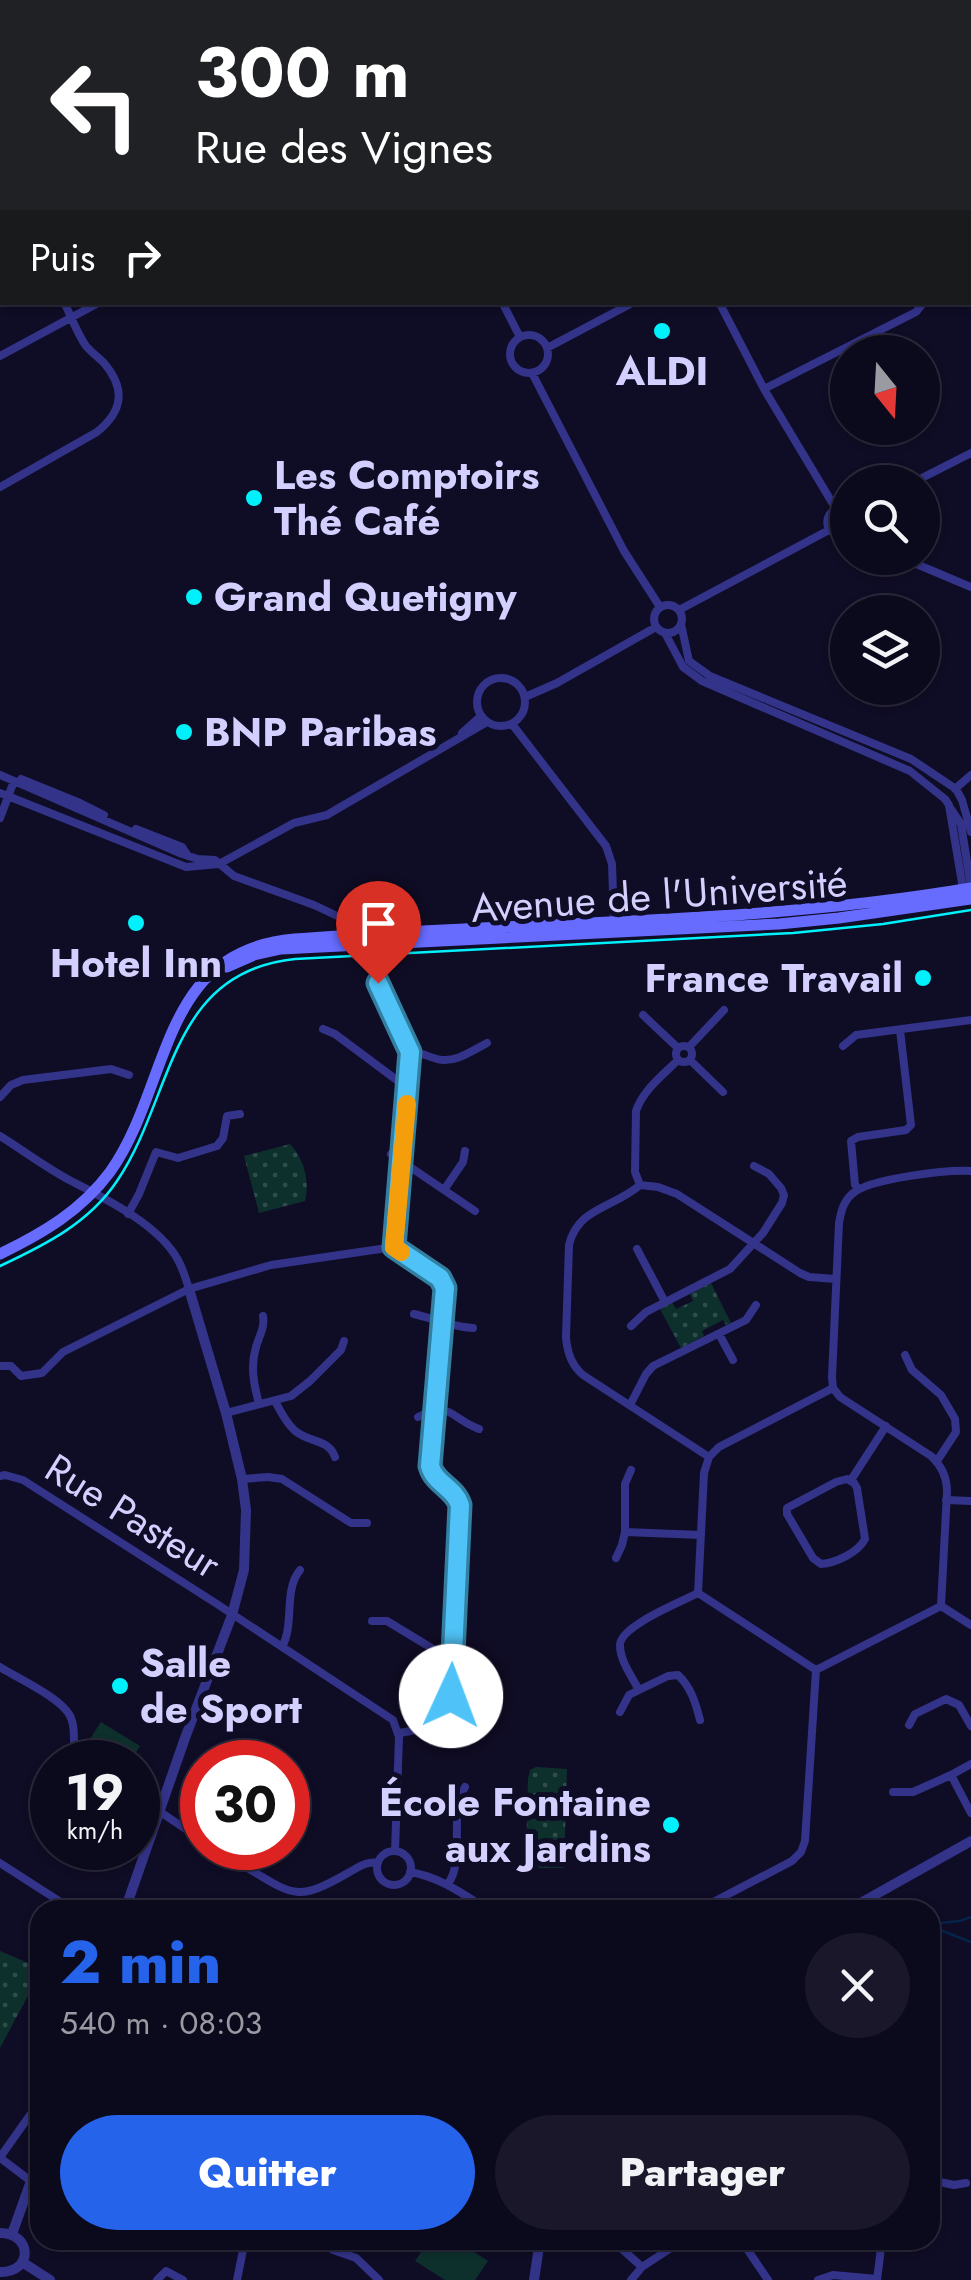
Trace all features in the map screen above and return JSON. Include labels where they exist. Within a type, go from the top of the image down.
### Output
[{"type":"main road","name":"Avenue de l'Université","points":[[196,989],[222,962],[276,940],[373,933],[839,918],[970,894]]},
{"type":"main road","name":"Avenue de l'Université","points":[[196,989],[230,965],[281,948],[615,927]]},
{"type":"main road","points":[[0,1254],[54,1225],[94,1192],[123,1151],[175,1024],[196,989]]},
{"type":"street","points":[[0,487],[98,432],[112,421],[116,411],[120,398],[116,380],[84,344],[66,305]]},
{"type":"street","points":[[0,356],[94,305]]},
{"type":"street","points":[[504,305],[520,337]]},
{"type":"street","points":[[547,348],[628,305]]},
{"type":"street","points":[[721,305],[764,389],[830,499]]},
{"type":"street","points":[[764,389],[916,312],[922,305]]},
{"type":"street","points":[[533,336],[547,348],[547,361],[538,371],[520,371],[512,362],[510,350],[520,337],[533,336]]},
{"type":"street","points":[[532,373],[624,551],[660,606]]},
{"type":"street","points":[[940,469],[971,453]]},
{"type":"street","points":[[679,610],[830,530],[830,516]]},
{"type":"street","points":[[940,574],[971,587]]},
{"type":"street","points":[[970,894],[947,802],[910,771],[702,681],[682,668],[665,633],[656,627],[654,616],[660,606],[668,604],[682,614],[689,661],[710,676],[911,759],[956,789],[971,832]]},
{"type":"street","points":[[665,633],[675,632],[681,624]]},
{"type":"street","points":[[525,697],[656,627]]},
{"type":"street","points":[[487,721],[477,705],[477,697],[485,684],[494,679],[512,680],[525,697],[523,713],[512,724]]},
{"type":"street","points":[[4,792],[194,865],[217,862],[294,823],[337,810],[388,780],[402,778],[487,721]]},
{"type":"street","points":[[388,780],[388,776],[487,721],[512,724],[610,854],[615,927]]},
{"type":"street","points":[[0,773],[188,856],[217,862],[234,876],[314,905],[373,933]]},
{"type":"street","points":[[0,773],[80,802],[182,848],[188,856]]},
{"type":"street","points":[[947,802],[971,774]]},
{"type":"street","points":[[0,818],[4,792],[14,782]]},
{"type":"street","points":[[378,983],[410,1052],[394,1247]]},
{"type":"street","points":[[689,1047],[724,1010]]},
{"type":"street","points":[[643,1015],[678,1048]]},
{"type":"street","points":[[844,1046],[856,1036],[971,1020]]},
{"type":"street","points":[[323,1029],[398,1081],[408,1082]]},
{"type":"street","points":[[859,1189],[851,1141],[906,1130],[911,1125],[900,1030]]},
{"type":"street","points":[[410,1052],[448,1060],[487,1043]]},
{"type":"street","points":[[678,1048],[689,1047]]},
{"type":"street","points":[[689,1047],[690,1060]]},
{"type":"street","points":[[678,1048],[678,1060]]},
{"type":"street","points":[[678,1060],[690,1060]]},
{"type":"street","points":[[640,1184],[635,1172],[636,1111],[644,1094],[678,1060]]},
{"type":"street","points":[[690,1060],[723,1092]]},
{"type":"street","points":[[0,1097],[16,1082],[110,1068],[129,1075]]},
{"type":"street","points":[[128,1214],[156,1152],[178,1158],[217,1146],[223,1138],[227,1116],[240,1114]]},
{"type":"street","points":[[0,1136],[128,1214],[171,1250],[189,1289],[242,1479],[244,1570],[232,1615],[129,1900]]},
{"type":"street","points":[[444,1190],[463,1162],[465,1152]]},
{"type":"street","points":[[391,1154],[475,1211]]},
{"type":"street","points":[[630,1326],[646,1312],[730,1269],[763,1233],[784,1200],[783,1192],[769,1174],[754,1166]]},
{"type":"street","points":[[941,1606],[946,1478],[937,1460],[833,1388],[836,1279],[841,1214],[848,1198],[859,1189],[887,1180],[971,1171]]},
{"type":"street","points":[[709,1457],[578,1370],[570,1357],[566,1337],[572,1234],[584,1218],[640,1184],[658,1186],[677,1194],[800,1273],[836,1279]]},
{"type":"street","points":[[0,1366],[10,1366],[21,1376],[42,1373],[63,1352],[189,1289],[271,1265],[394,1247],[442,1281],[443,1320],[430,1469],[437,1481],[454,1493],[460,1505],[451,1696],[446,1712],[429,1726],[398,1733],[395,1851]]},
{"type":"street","points":[[637,1250],[665,1302]]},
{"type":"street","points":[[630,1405],[653,1366],[746,1320],[756,1305]]},
{"type":"street","points":[[414,1314],[472,1328]]},
{"type":"street","points":[[259,1404],[253,1370],[264,1316]]},
{"type":"street","points":[[719,1334],[733,1360]]},
{"type":"street","points":[[226,1413],[300,1391],[341,1350],[344,1341]]},
{"type":"street","points":[[905,1354],[912,1370],[942,1394],[955,1419],[956,1432],[937,1460]]},
{"type":"street","points":[[698,1593],[704,1473],[709,1457],[720,1446],[833,1388]]},
{"type":"street","points":[[274,1401],[292,1429],[326,1444],[335,1457]]},
{"type":"street","points":[[418,1417],[435,1409],[448,1411],[466,1424],[480,1428]]},
{"type":"street","points":[[851,1480],[886,1426]]},
{"type":"street","points":[[616,1558],[625,1532],[625,1484],[631,1470]]},
{"type":"street","name":"Rue Pasteur","points":[[0,1476],[23,1480],[282,1647],[390,1717],[398,1733]]},
{"type":"street","points":[[242,1479],[268,1477],[287,1481],[351,1523],[367,1522]]},
{"type":"street","points":[[851,1480],[858,1493],[866,1540],[832,1562],[820,1564],[787,1514],[787,1508],[836,1482],[851,1480]]},
{"type":"street","points":[[946,1500],[971,1502]]},
{"type":"street","points":[[625,1532],[701,1534]]},
{"type":"street","points":[[282,1647],[288,1635],[292,1584],[300,1570]]},
{"type":"street","points":[[698,1593],[816,1670]]},
{"type":"street","points":[[639,1690],[623,1660],[622,1636],[698,1593]]},
{"type":"street","points":[[941,1606],[971,1626]]},
{"type":"street","points":[[816,1670],[941,1606]]},
{"type":"street","points":[[372,1622],[387,1621],[442,1655],[452,1657]]},
{"type":"street","points":[[0,1667],[68,1712],[73,1721],[74,1740]]},
{"type":"street","points":[[717,1900],[792,1861],[801,1852],[805,1840],[816,1670]]},
{"type":"street","points":[[620,1712],[629,1695],[668,1676],[678,1676],[695,1701],[700,1720]]},
{"type":"street","points":[[909,1726],[915,1714],[946,1699],[959,1705],[971,1726]]},
{"type":"street","points":[[893,1792],[913,1792],[971,1764]]},
{"type":"street","points":[[952,1776],[971,1812]]},
{"type":"street","points":[[448,1884],[454,1872],[458,1799],[465,1786]]},
{"type":"street","points":[[161,1813],[180,1826]]},
{"type":"street","points":[[866,1900],[971,1841]]},
{"type":"street","points":[[395,1851],[408,1859],[410,1872],[402,1882],[390,1884],[380,1878],[377,1867],[385,1854],[395,1851]]},
{"type":"street","points":[[251,1870],[286,1892],[306,1893],[366,1862],[378,1863]]},
{"type":"street","points":[[0,1864],[57,1900]]},
{"type":"street","points":[[410,1872],[448,1884],[473,1900]]},
{"type":"street","points":[[30,2115],[1,2156],[30,2181]]},
{"type":"street","points":[[940,2182],[966,2184]]},
{"type":"street","points":[[0,2272],[14,2271],[22,2262],[25,2248],[18,2238],[6,2234],[30,2193]]},
{"type":"street","points":[[237,2280],[243,2250]]},
{"type":"street","points":[[333,2250],[356,2258],[378,2280]]},
{"type":"street","points":[[534,2280],[538,2250]]},
{"type":"street","points":[[623,2250],[642,2267]]},
{"type":"street","points":[[631,2280],[642,2267],[668,2250]]},
{"type":"street","points":[[748,2250],[768,2280]]},
{"type":"street","points":[[818,2280],[833,2275],[877,2280],[881,2250]]},
{"type":"street","points":[[22,2262],[50,2280]]},
{"type":"street","points":[[157,2280],[169,2272],[183,2280]]},
{"type":"green space","points":[[290,1144],[305,1171],[305,1201],[259,1213],[244,1156]]},
{"type":"green space","points":[[711,1283],[731,1323],[726,1325],[723,1320],[681,1348],[660,1309],[672,1302],[676,1309],[693,1301],[690,1294]]},
{"type":"green space","points":[[101,1722],[130,1740],[89,1740]]},
{"type":"green space","points":[[567,1769],[564,1868],[539,1868],[534,1858],[526,1855],[528,1779],[530,1770]]},
{"type":"green space","points":[[0,1951],[30,1964],[30,1992],[0,2048]]},
{"type":"green space","points":[[422,2250],[471,2250],[488,2261],[475,2280],[445,2280],[415,2261]]},
{"type":"waterway","points":[[940,1923],[971,1917]]},
{"type":"waterway","points":[[940,1930],[971,1942]]},
{"type":"tram line","points":[[0,1266],[65,1231],[106,1196],[136,1148],[180,1043],[198,1013],[222,987],[253,969],[295,959],[793,933],[971,910]]},
{"type":"slow traffic","points":[[401,1252],[394,1247],[407,1104]]},
{"type":"place","name":"ALDI","points":[[662,331]]},
{"type":"place","name":"Les Comptoirs Thé Café","points":[[254,498]]},
{"type":"place","name":"Grand Quetigny","points":[[194,597]]},
{"type":"place","name":"BNP Paribas","points":[[184,732]]},
{"type":"place","name":"Hotel Inn","points":[[136,923]]},
{"type":"place","name":"France Travail","points":[[923,978]]},
{"type":"place","name":"Salle de Sport","points":[[120,1686]]},
{"type":"place","name":"École Fontaine aux Jardins","points":[[671,1825]]},
{"type":"route","points":[[378,983],[410,1052],[394,1247],[440,1278],[445,1288],[430,1466],[437,1481],[454,1493],[460,1505],[451,1696]]}]
